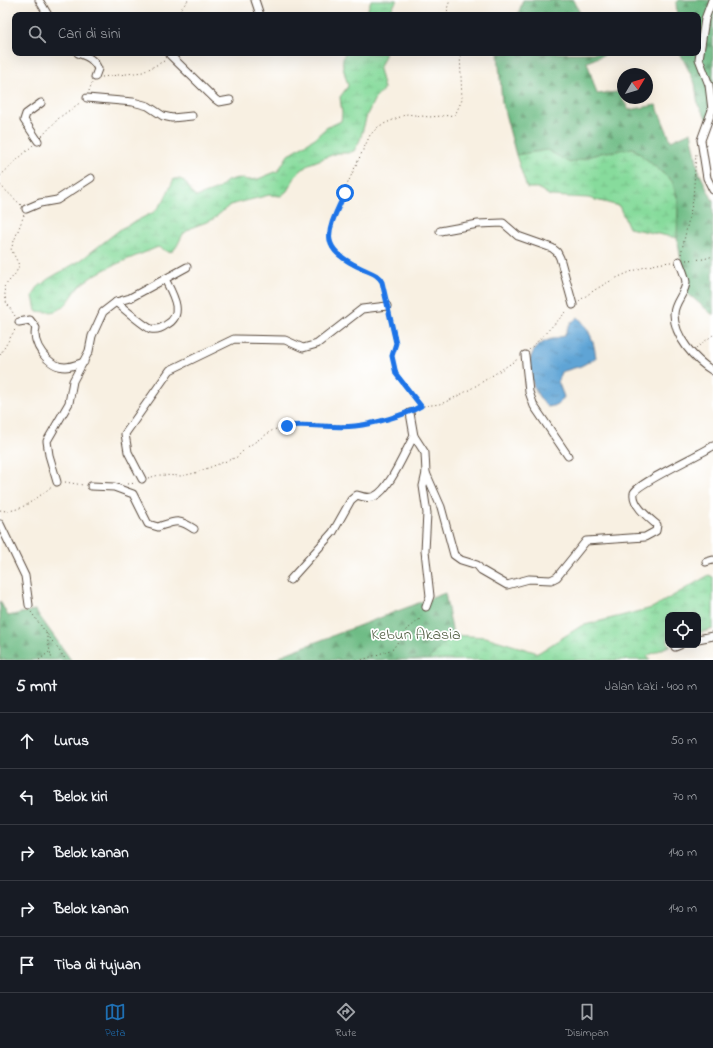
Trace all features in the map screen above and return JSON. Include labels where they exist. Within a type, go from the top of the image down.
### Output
[{"type":"street","points":[[40,0],[46,12]]},
{"type":"street","points":[[255,0],[259,12]]},
{"type":"street","points":[[701,48],[706,19],[712,0]]},
{"type":"street","points":[[86,56],[92,58],[98,69],[95,78]]},
{"type":"street","points":[[171,56],[219,102],[230,100]]},
{"type":"street","points":[[700,56],[699,59],[709,85],[712,110],[701,140],[707,178],[713,190]]},
{"type":"street","points":[[87,98],[133,102],[148,106],[163,116],[172,118],[192,116]]},
{"type":"street","points":[[38,140],[24,120],[26,114],[41,102]]},
{"type":"street","points":[[26,209],[40,203],[56,200],[91,178]]},
{"type":"street","points":[[440,231],[478,224],[503,223],[518,236],[552,248],[560,258],[573,306]]},
{"type":"street","points":[[679,261],[686,282],[685,288],[676,305],[674,314],[678,329],[690,352],[699,362],[713,372]]},
{"type":"street","points":[[57,482],[49,455],[47,441],[69,403],[73,381],[84,362],[103,312],[116,302],[130,298],[187,267]]},
{"type":"street","points":[[116,302],[151,329],[159,329],[168,325],[176,314],[177,305],[165,279]]},
{"type":"street","points":[[142,479],[128,452],[125,434],[170,370],[234,339],[285,340],[303,348],[317,344],[362,309],[388,306]]},
{"type":"street","points":[[19,322],[30,320],[36,328],[34,335],[40,351],[53,363],[64,367],[84,362]]},
{"type":"street","points":[[525,355],[529,392],[534,406],[568,456]]},
{"type":"street","points":[[410,413],[414,436],[425,453],[426,473],[423,486],[427,513],[425,551],[430,596],[426,607]]},
{"type":"street","points":[[290,580],[333,532],[351,500],[357,495],[366,498],[375,496],[387,486],[414,436]]},
{"type":"street","points":[[426,473],[441,507],[454,555],[461,560],[477,565],[481,570],[507,585],[529,579],[551,580],[557,578],[586,541],[638,538],[645,537],[656,531],[657,525],[642,511],[635,500],[635,490],[651,479],[713,446]]},
{"type":"street","points":[[91,486],[114,487],[133,494],[148,524],[158,527],[176,521],[183,522],[194,529]]},
{"type":"street","points":[[0,524],[22,570],[29,605]]},
{"type":"street","points":[[701,638],[713,636]]},
{"type":"path","points":[[180,12],[188,0]]},
{"type":"path","points":[[448,12],[450,0]]},
{"type":"path","points":[[0,176],[60,117],[87,98],[91,84],[95,78],[143,72],[162,63],[169,56]]},
{"type":"path","points":[[421,406],[396,374],[392,356],[396,343],[382,282],[379,276],[350,263],[334,252],[330,244],[333,219],[370,135],[379,126],[407,114],[429,117],[455,115],[462,100],[460,56]]},
{"type":"path","points":[[679,261],[693,200],[696,179],[695,157],[697,151]]},
{"type":"path","points":[[0,185],[26,209],[12,249],[19,265],[16,273],[4,287],[6,302],[19,322],[0,354]]},
{"type":"path","points":[[122,485],[136,483],[142,479],[159,475],[182,476],[195,473],[237,457],[246,448],[273,430],[287,426],[300,424],[355,426],[410,413],[421,406],[442,403],[488,378],[525,355],[573,306],[601,286],[632,272],[662,263],[704,259],[713,256]]},
{"type":"path","points":[[690,352],[713,334]]},
{"type":"path","points":[[0,510],[5,512],[22,507],[36,499],[57,482],[91,486]]},
{"type":"path","points":[[29,605],[33,616],[66,660]]},
{"type":"path","points":[[362,660],[393,650],[404,632],[419,620],[426,607]]},
{"type":"path","points":[[45,632],[52,660]]},
{"type":"path","points":[[39,660],[49,652]]},
{"type":"green space","points":[[371,0],[397,0],[390,12],[367,12]]},
{"type":"green space","points":[[523,0],[573,0],[579,12],[519,12]]},
{"type":"green space","points":[[679,0],[713,0],[713,124],[710,124],[698,105],[695,83],[682,56],[701,56],[701,12],[677,12],[676,2]]},
{"type":"green space","points":[[385,56],[379,69],[384,89],[374,100],[367,115],[360,140],[354,151],[348,153],[337,153],[309,164],[297,174],[287,191],[281,196],[269,195],[230,205],[212,220],[193,227],[183,234],[173,251],[168,252],[158,247],[97,274],[81,285],[66,304],[60,309],[51,312],[36,311],[33,296],[37,288],[48,279],[81,260],[122,228],[154,212],[163,202],[174,179],[179,179],[185,182],[196,197],[218,189],[227,181],[237,178],[249,180],[258,179],[278,171],[288,155],[315,138],[326,128],[341,121],[342,113],[340,97],[348,86],[343,65],[343,57]]},
{"type":"green space","points":[[498,56],[602,56],[587,62],[597,94],[617,92],[617,104],[625,104],[629,110],[656,105],[671,141],[691,132],[699,172],[713,201],[713,315],[687,293],[677,238],[678,201],[672,181],[633,148],[601,153],[570,163],[547,150],[516,155],[502,102]]},
{"type":"green space","points":[[633,148],[672,181],[678,201],[677,238],[629,228],[619,206],[588,198],[550,196],[538,188],[527,188],[516,155],[547,150],[570,163],[601,153]]},
{"type":"green space","points":[[709,575],[713,577],[713,629],[701,632],[701,612],[665,612],[665,648],[647,656],[650,660],[428,660],[453,635],[486,637],[538,653],[581,626],[652,608]]},
{"type":"green space","name":"Kebun Akasia","points":[[445,593],[453,635],[428,660],[275,660],[282,655]]},
{"type":"green space","points":[[0,601],[8,616],[35,610],[71,660],[0,660]]},
{"type":"water","points":[[578,317],[586,326],[591,336],[596,358],[581,366],[561,372],[558,381],[564,397],[558,405],[548,407],[538,395],[534,386],[531,378],[530,360],[533,352],[538,346],[554,338],[564,336],[569,325]]},
{"type":"route","points":[[287,426],[300,424],[355,426],[410,413],[421,406],[396,374],[392,356],[396,343],[382,282],[379,276],[350,263],[334,252],[330,244],[333,219],[345,193]]}]
